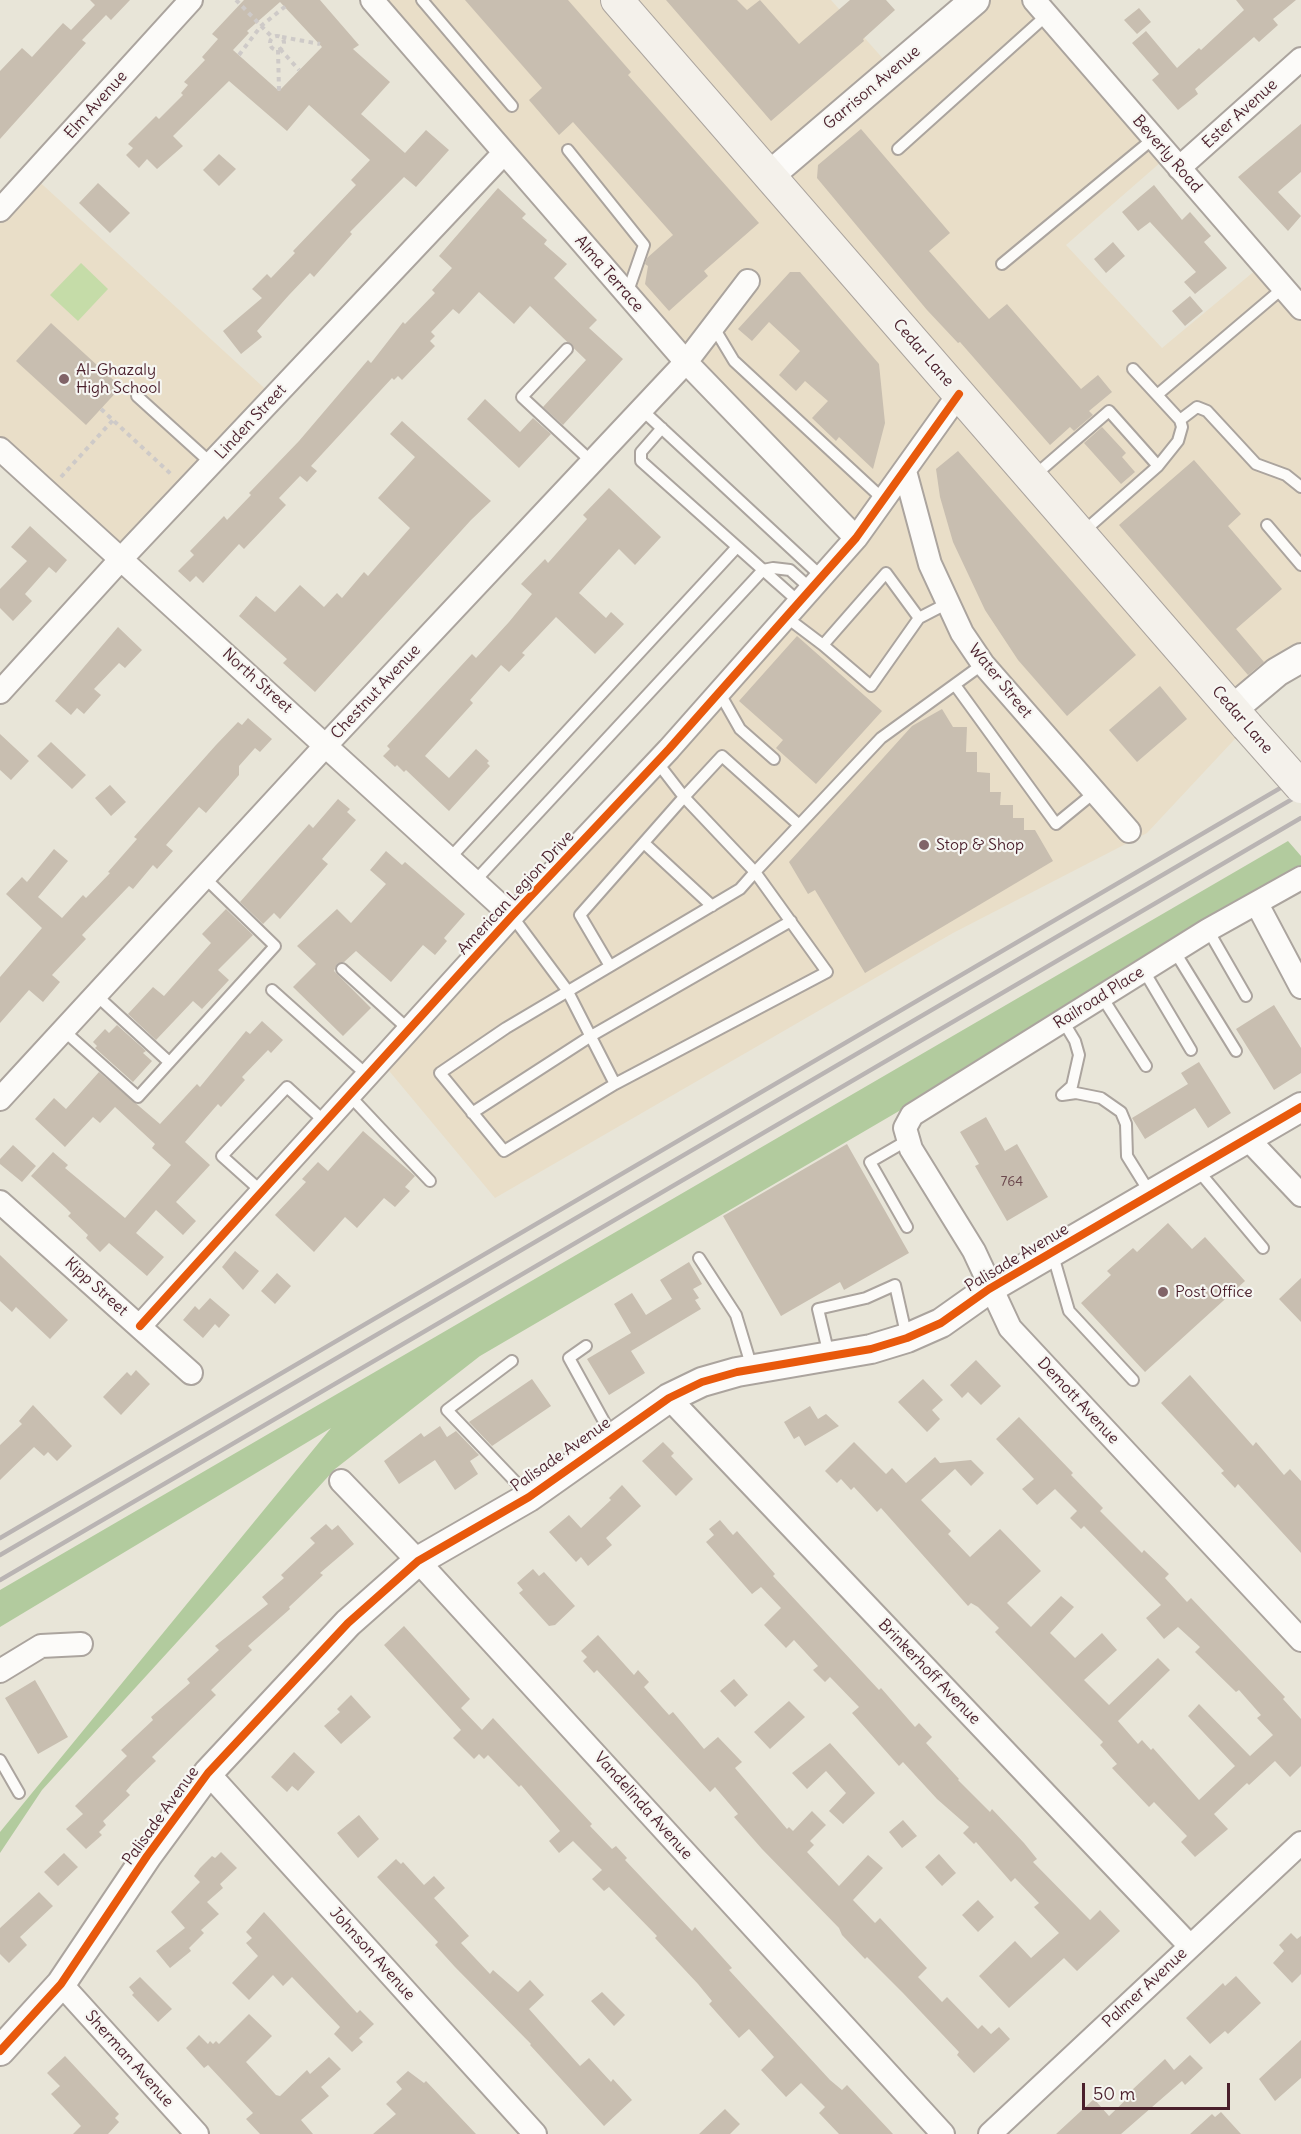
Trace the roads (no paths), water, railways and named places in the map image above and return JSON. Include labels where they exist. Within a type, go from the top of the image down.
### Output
[{"type":"main road","name":"Cedar Lane","points":[[617,0],[1301,787]]},
{"type":"street","name":"Elm Avenue","points":[[0,210],[191,0]]},
{"type":"street","name":"Alma Terrace","points":[[372,0],[686,362],[856,538]]},
{"type":"street","name":"Garrison Avenue","points":[[769,176],[975,0]]},
{"type":"street","name":"Beverly Road","points":[[1040,8],[1301,308]]},
{"type":"street","name":"Ester Avenue","points":[[1179,168],[1301,59]]},
{"type":"street","name":"Linden Street","points":[[0,692],[504,153]]},
{"type":"street","name":"Chestnut Avenue","points":[[0,1099],[327,744],[686,362],[748,281]]},
{"type":"street","name":"American Legion Drive","points":[[140,1326],[408,1029],[657,762],[856,538],[959,394]]},
{"type":"street","name":"North Street","points":[[0,449],[327,744],[512,916]]},
{"type":"street","name":"Water Street","points":[[905,471],[930,564],[946,604],[983,664],[1129,831]]},
{"type":"street","points":[[1240,717],[1277,672],[1301,658]]},
{"type":"street","name":"Railroad Place","points":[[907,1134],[912,1115],[1209,930],[1301,878]]},
{"type":"street","points":[[1257,904],[1301,987]]},
{"type":"street","name":"Palisade Avenue","points":[[0,2051],[61,1984],[153,1847],[208,1773],[348,1623],[418,1561],[529,1497],[612,1436],[669,1398],[702,1382],[752,1368],[872,1349],[907,1338],[941,1323],[989,1289],[1301,1107]]},
{"type":"street","name":"Demott Avenue","points":[[907,1134],[911,1149],[984,1269],[989,1289],[1010,1328],[1301,1640]]},
{"type":"street","points":[[1247,1138],[1301,1195]]},
{"type":"street","name":"Kipp Street","points":[[0,1202],[191,1373]]},
{"type":"street","name":"Brinkerhoff Avenue","points":[[669,1398],[1190,1946]]},
{"type":"street","name":"Vandelinda Avenue","points":[[340,1481],[418,1561],[943,2134]]},
{"type":"street","points":[[0,1671],[41,1646],[81,1644]]},
{"type":"street","name":"Johnson Avenue","points":[[208,1773],[535,2134]]},
{"type":"street","name":"Palmer Avenue","points":[[990,2134],[1301,1843]]},
{"type":"street","name":"Sherman Avenue","points":[[61,1984],[197,2134]]},
{"type":"lane","points":[[422,0],[512,106]]},
{"type":"lane","points":[[898,149],[1020,40],[1040,8]]},
{"type":"lane","points":[[1002,264],[1154,138]]},
{"type":"lane","points":[[568,150],[644,245],[627,295]]},
{"type":"lane","points":[[1157,395],[1283,288]]},
{"type":"lane","points":[[713,326],[734,362],[885,500]]},
{"type":"lane","points":[[567,349],[522,397],[592,462]]},
{"type":"lane","points":[[1081,534],[1158,466],[1178,441],[1182,427],[1180,420],[1133,369]]},
{"type":"lane","points":[[137,396],[212,464]]},
{"type":"lane","points":[[1180,420],[1197,407],[1207,411],[1256,464],[1286,475],[1301,487]]},
{"type":"lane","points":[[641,409],[662,428],[805,596]]},
{"type":"lane","points":[[1032,478],[1109,411],[1158,466]]},
{"type":"lane","points":[[662,428],[641,452],[641,460],[763,570],[805,596]]},
{"type":"lane","points":[[1267,525],[1301,565]]},
{"type":"lane","points":[[450,858],[737,547]]},
{"type":"lane","points":[[475,881],[763,570],[790,570],[805,596],[823,645],[871,686],[919,618],[946,604]]},
{"type":"lane","points":[[823,645],[886,573],[919,618]]},
{"type":"lane","points":[[657,762],[684,797],[755,872],[827,972],[615,1084],[504,1151],[440,1073],[567,990],[740,889],[755,872],[881,738],[983,664]]},
{"type":"lane","points":[[955,685],[1056,825],[1095,792]]},
{"type":"lane","points":[[719,692],[740,729],[774,759]]},
{"type":"lane","points":[[610,966],[579,915],[722,756],[799,825]]},
{"type":"lane","points":[[644,843],[712,906]]},
{"type":"lane","points":[[63,1030],[138,1097],[275,946],[204,877]]},
{"type":"lane","points":[[512,916],[567,990],[615,1084]]},
{"type":"lane","points":[[472,1113],[591,1036],[791,921]]},
{"type":"lane","points":[[1209,930],[1246,996]]},
{"type":"lane","points":[[1174,952],[1236,1051]]},
{"type":"lane","points":[[342,969],[408,1029]]},
{"type":"lane","points":[[1144,970],[1191,1050]]},
{"type":"lane","points":[[272,990],[367,1075]]},
{"type":"lane","points":[[96,995],[169,1062]]},
{"type":"lane","points":[[1102,997],[1146,1066]]},
{"type":"lane","points":[[1063,1021],[1075,1041],[1079,1055],[1072,1086],[1062,1095],[1076,1093],[1101,1098],[1121,1112],[1126,1124],[1127,1156],[1151,1194]]},
{"type":"lane","points":[[261,1191],[222,1156],[287,1087],[324,1121]]},
{"type":"lane","points":[[348,1095],[430,1181]]},
{"type":"lane","points":[[907,1134],[870,1162],[908,1227]]},
{"type":"lane","points":[[1196,1168],[1263,1248]]},
{"type":"lane","points":[[1052,1252],[1069,1311],[1133,1380]]},
{"type":"lane","points":[[699,1258],[736,1315],[752,1368]]},
{"type":"lane","points":[[829,1355],[818,1309],[866,1298],[895,1285],[907,1338]]},
{"type":"lane","points":[[586,1346],[569,1358],[612,1436]]},
{"type":"lane","points":[[512,1360],[447,1410],[529,1497]]},
{"type":"lane","points":[[0,1760],[19,1793]]},
{"type":"railway","points":[[0,1538],[1301,776]]},
{"type":"railway","points":[[0,1555],[1301,794]]},
{"type":"railway","points":[[0,1580],[1301,818]]},
{"type":"place","name":"Al-Ghazaly High School","points":[[64,379]]},
{"type":"place","name":"Stop & Shop","points":[[924,845]]},
{"type":"place","name":"Post Office","points":[[1163,1292]]}]
